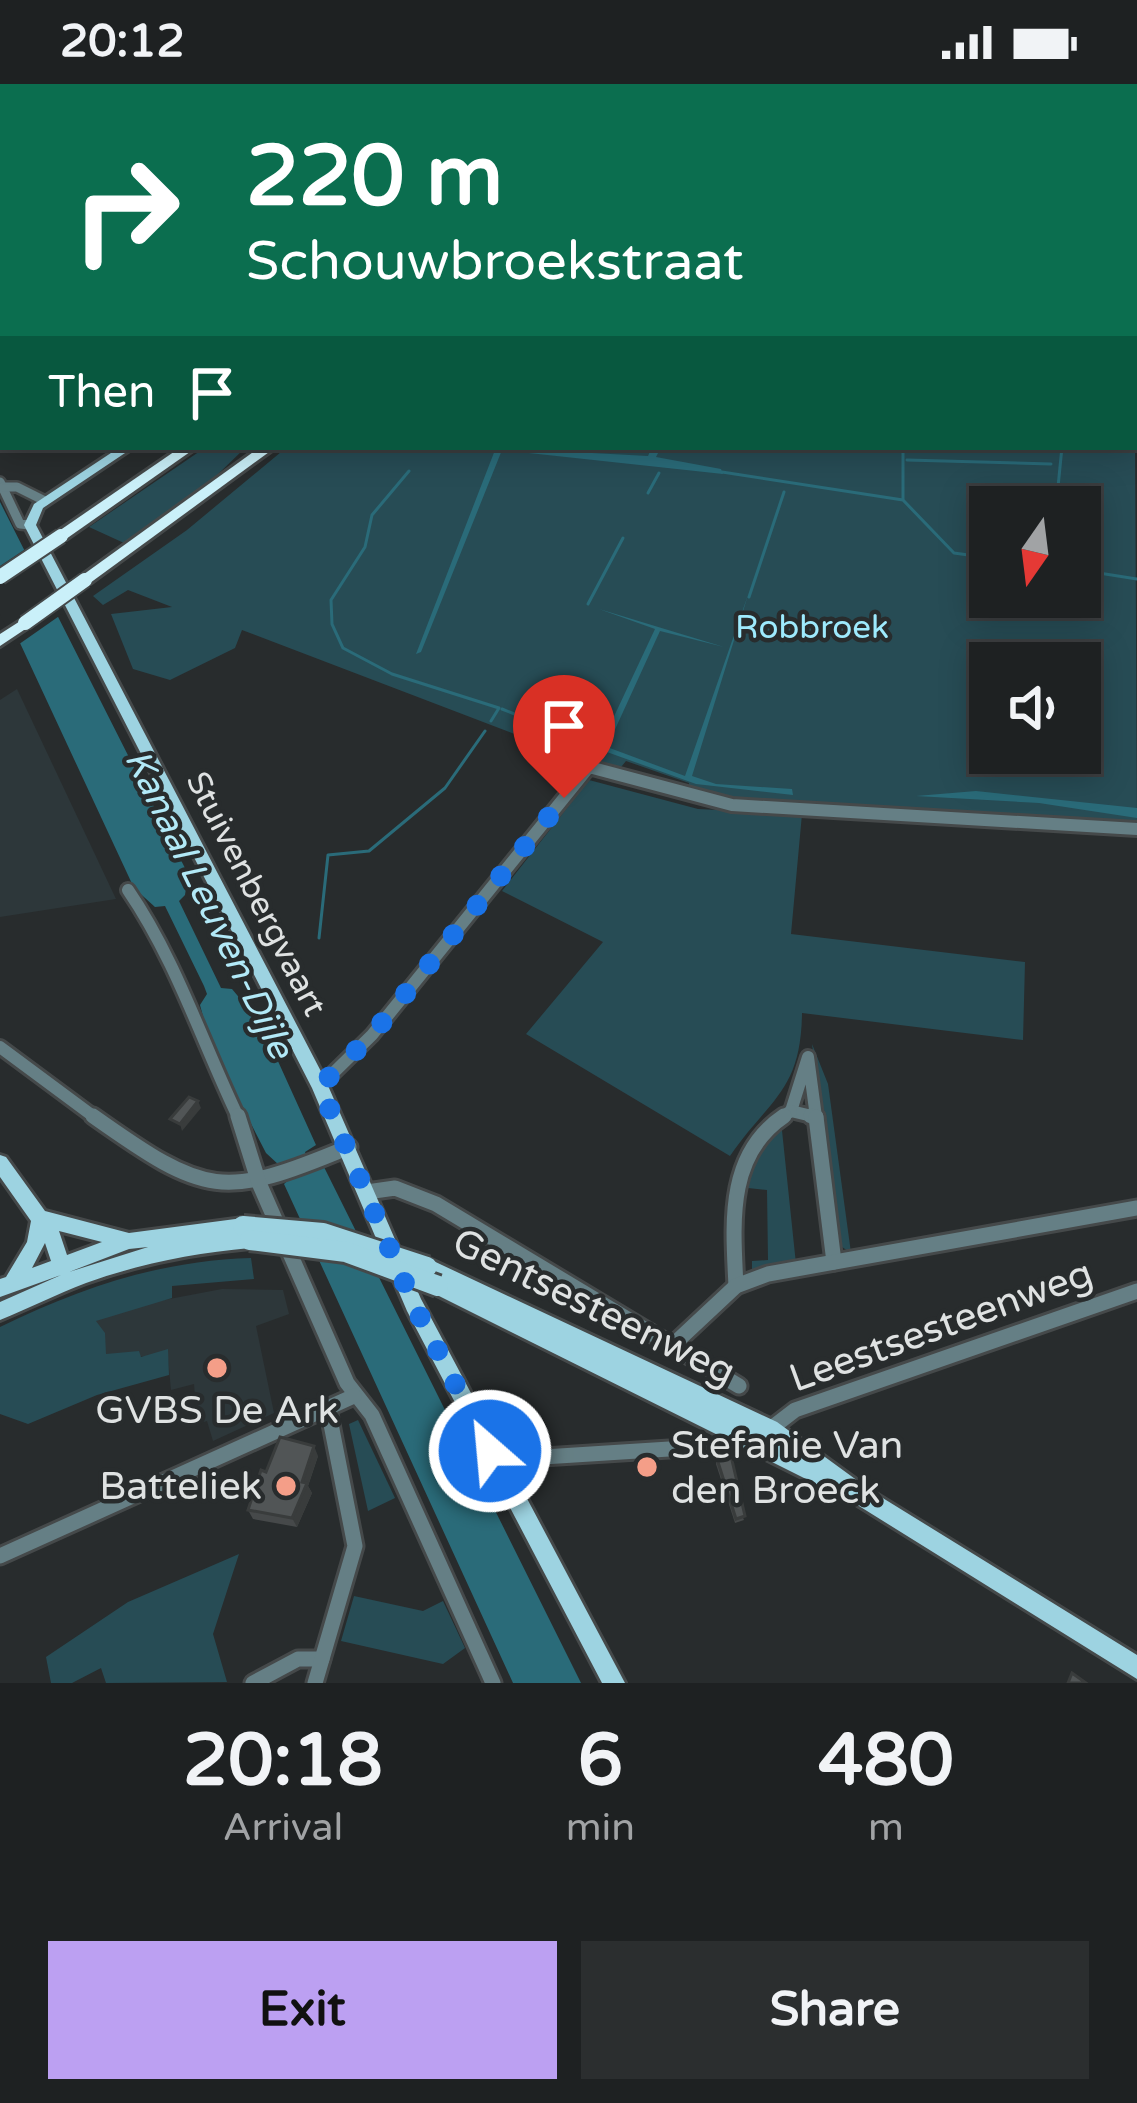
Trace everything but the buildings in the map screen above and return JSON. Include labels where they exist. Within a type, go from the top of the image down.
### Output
[{"type":"highway","points":[[0,577],[186,450]]},
{"type":"highway","points":[[0,640],[265,450]]},
{"type":"main road","points":[[30,525],[31,514],[45,501],[123,450]]},
{"type":"main road","name":"Stuivenbergvaart","points":[[30,525],[320,1086],[414,1305],[614,1683]]},
{"type":"main road","points":[[0,1163],[41,1218],[63,1272]]},
{"type":"main road","points":[[41,1218],[129,1241]]},
{"type":"main road","points":[[6,1285],[36,1245],[41,1218]]},
{"type":"main road","name":"Gentsesteenweg","points":[[63,1272],[129,1241],[247,1233],[323,1233],[428,1267],[764,1436],[1137,1668]]},
{"type":"main road","name":"Gentsesteenweg","points":[[63,1272],[247,1233],[302,1243],[377,1261],[438,1286],[764,1436]]},
{"type":"main road","points":[[6,1285],[63,1272]]},
{"type":"main road","points":[[0,1311],[63,1272]]},
{"type":"street","points":[[1,484],[45,501]]},
{"type":"street","name":"Stuivenbergvaart","points":[[1,484],[20,524],[30,525]]},
{"type":"street","points":[[320,1086],[372,1035],[590,767],[732,805],[1137,829]]},
{"type":"street","points":[[128,890],[165,944],[191,1021],[244,1129],[354,1396],[372,1415],[493,1683]]},
{"type":"street","points":[[0,1047],[186,1175],[227,1186],[266,1181],[349,1147]]},
{"type":"street","points":[[791,1112],[808,1057],[834,1262]]},
{"type":"street","points":[[736,1286],[733,1187],[765,1126],[791,1112],[816,1118]]},
{"type":"street","name":"Gentsesteenweg","points":[[367,1192],[394,1188],[436,1204],[739,1386]]},
{"type":"street","points":[[674,1344],[736,1286],[834,1262],[1137,1208]]},
{"type":"street","name":"Leestsesteenweg","points":[[764,1436],[796,1410],[1137,1291]]},
{"type":"street","points":[[0,1556],[354,1396]]},
{"type":"street","points":[[315,1683],[355,1546],[352,1505],[328,1409]]},
{"type":"street","points":[[495,1460],[731,1445]]},
{"type":"street","points":[[253,1683],[298,1659],[322,1659]]},
{"type":"shaded area","points":[[495,450],[502,450],[421,652],[416,654]]},
{"type":"shaded area","points":[[502,450],[648,456],[651,450],[660,450],[656,457],[721,469],[723,474]]},
{"type":"shaded area","points":[[0,502],[188,874],[185,895],[179,901],[221,988],[232,989],[262,1025],[263,1033],[271,1031],[272,1048],[316,1145],[305,1152],[312,1170],[324,1167],[581,1683],[513,1683],[284,1184],[295,1174],[289,1164],[279,1165],[266,1153],[211,1046],[200,1005],[207,994],[204,986],[165,906],[155,907],[134,888],[0,600]]},
{"type":"shaded area","points":[[748,595],[692,776],[716,784],[792,789],[793,795],[696,784],[540,728],[548,725],[597,745],[602,742],[655,629],[599,609],[724,647],[660,631],[607,747],[685,776]]},
{"type":"shaded area","points":[[17,689],[116,899],[0,917],[0,700]]},
{"type":"shaded area","points":[[976,791],[1137,808],[1137,818],[1039,803],[916,796]]},
{"type":"shaded area","name":"GVBS De Ark","points":[[222,1289],[283,1290],[289,1314],[256,1326],[274,1413],[213,1441],[207,1421],[197,1424],[194,1384],[171,1390],[168,1358],[106,1354],[95,1321],[143,1304]]},
{"type":"green space","points":[[202,450],[243,450],[215,477],[124,543],[89,527]]},
{"type":"green space","name":"Robbroek","points":[[283,450],[1135,450],[1137,826],[734,800],[689,791],[689,783],[626,761],[617,772],[604,768],[242,630],[235,648],[170,680],[133,669],[111,614],[172,607],[128,590],[103,605],[93,596],[187,530]]},
{"type":"green space","points":[[589,780],[698,809],[802,814],[791,934],[1025,962],[1023,1040],[802,1013],[789,1078],[730,1156],[526,1034],[603,942],[502,891]]},
{"type":"green space","points":[[812,1044],[828,1084],[851,1253],[839,1245]]},
{"type":"green space","points":[[781,1121],[796,1264],[752,1271],[752,1261],[768,1260],[767,1190],[739,1187],[747,1161]]},
{"type":"green space","points":[[251,1258],[254,1279],[172,1286],[172,1298],[96,1321],[105,1333],[106,1354],[139,1351],[141,1357],[168,1349],[169,1375],[97,1395],[28,1424],[0,1414],[0,1327],[122,1279],[184,1264]]},
{"type":"green space","points":[[358,1420],[395,1498],[368,1511],[349,1424]]},
{"type":"green space","points":[[239,1554],[213,1634],[227,1682],[106,1683],[101,1668],[72,1683],[51,1683],[46,1657],[128,1602]]},
{"type":"green space","points":[[354,1596],[423,1611],[443,1601],[465,1648],[443,1664],[341,1641]]},
{"type":"pier","points":[[30,546],[65,612],[15,647],[0,614],[0,566]]},
{"type":"waterway","points":[[903,450],[903,499]]},
{"type":"waterway","points":[[1058,486],[1062,450]]},
{"type":"waterway","points":[[907,460],[1051,464]]},
{"type":"waterway","points":[[409,471],[372,515],[365,547],[331,600],[332,624],[343,648],[392,674],[499,708],[491,721]]},
{"type":"waterway","points":[[722,472],[903,500],[954,553],[969,555]]},
{"type":"waterway","points":[[648,493],[659,473]]},
{"type":"waterway","points":[[749,597],[784,492]]},
{"type":"waterway","points":[[588,604],[623,538]]},
{"type":"waterway","points":[[1101,573],[1137,579]]},
{"type":"waterway","points":[[502,709],[534,722]]},
{"type":"waterway","points":[[319,938],[328,855],[369,851],[445,788],[485,731]]},
{"type":"place","name":"GVBS De Ark","points":[[217,1368]]},
{"type":"place","name":"Stefanie Van den Broeck","points":[[647,1467]]},
{"type":"place","name":"Batteliek","points":[[286,1486]]},
{"type":"route","points":[[490,1451],[414,1305],[320,1086],[372,1035],[564,798]]},
{"type":"water label","name":"Kanaal Leuven-Dijle","points":[[209,904]]}]
